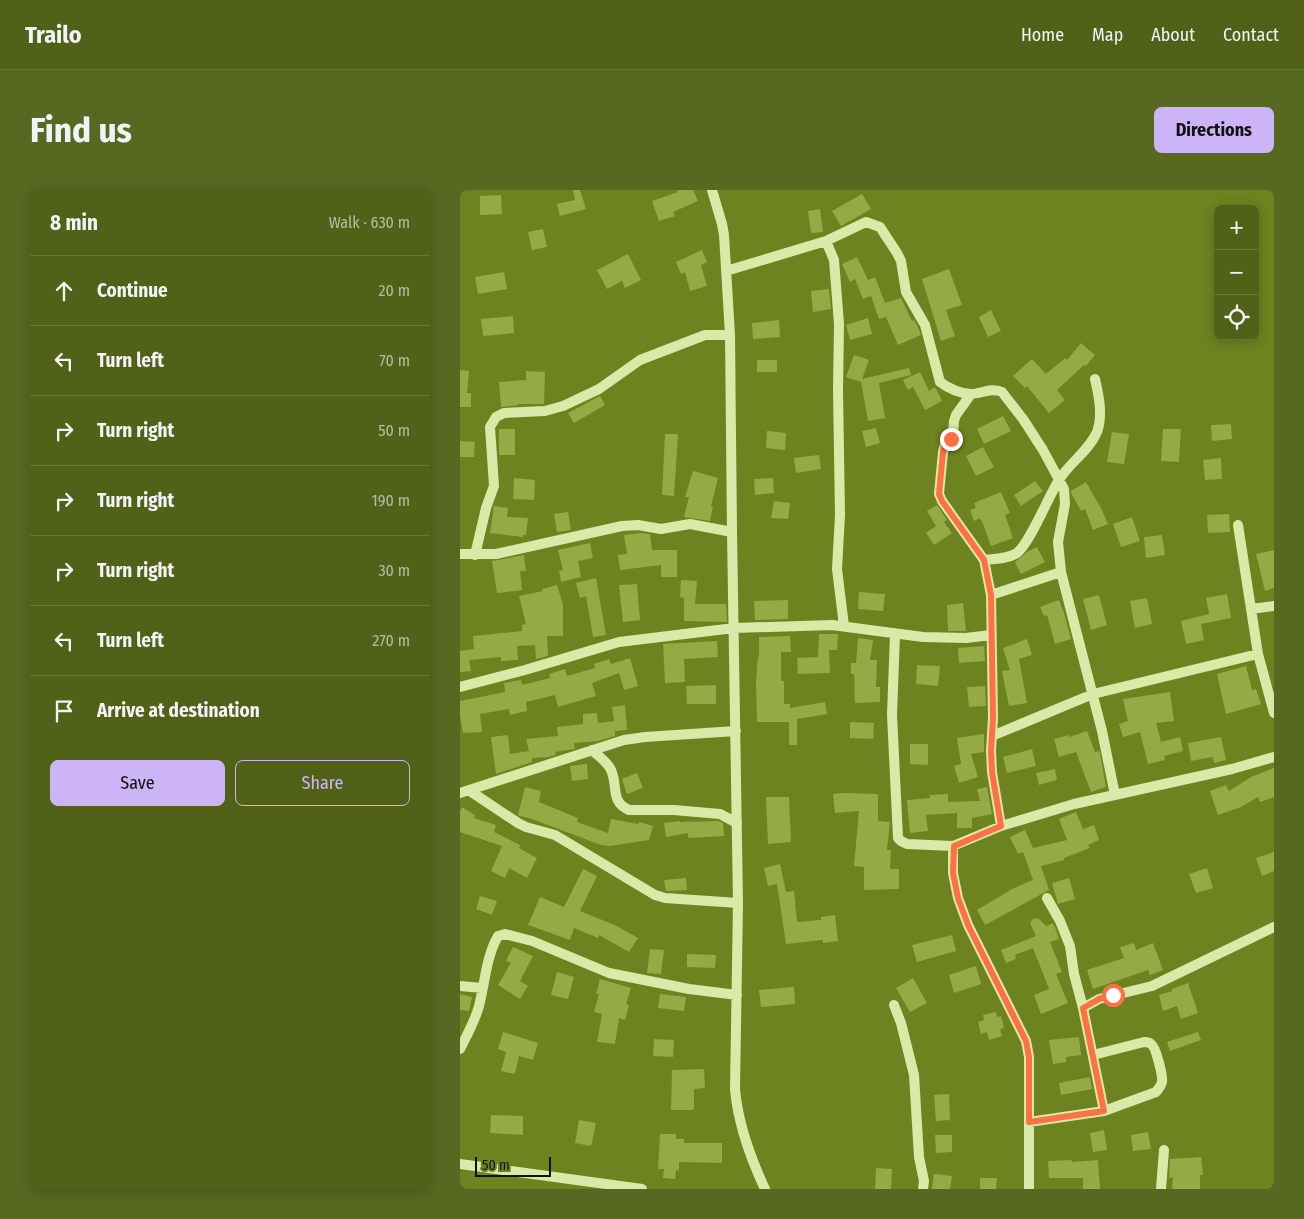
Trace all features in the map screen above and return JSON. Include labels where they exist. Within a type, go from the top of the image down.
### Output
[{"type":"street","points":[[712,190],[722,224],[730,335],[738,903],[735,1088],[736,1105],[750,1157],[764,1189]]},
{"type":"street","points":[[726,271],[826,241],[866,222],[880,227],[898,253],[906,292],[925,325],[940,382],[947,388],[971,394],[991,390],[1002,392],[1023,419],[1043,450],[1064,489],[1065,496],[1058,542],[1061,572],[1102,731],[1115,795]]},
{"type":"street","points":[[826,241],[834,260],[839,324],[840,515],[837,568],[844,626]]},
{"type":"street","points":[[475,555],[486,508],[494,486],[490,426],[496,417],[504,413],[545,411],[563,406],[599,389],[640,360],[705,335],[730,335]]},
{"type":"street","points":[[984,560],[1010,556],[1023,546],[1059,480],[1091,443],[1100,420],[1099,396],[1095,379]]},
{"type":"street","points":[[971,394],[956,415],[953,435],[945,444],[939,494],[984,560],[991,595],[992,772],[1001,826]]},
{"type":"street","points":[[460,554],[496,554],[622,526],[638,525],[661,529],[690,524],[732,532]]},
{"type":"street","points":[[1238,525],[1258,654],[1274,713]]},
{"type":"street","points":[[991,595],[1061,572]]},
{"type":"street","points":[[1251,609],[1274,606]]},
{"type":"street","points":[[460,687],[619,642],[734,628],[820,624],[938,638],[966,638],[990,635]]},
{"type":"street","points":[[895,634],[892,715],[898,838],[907,844],[954,846],[1001,826],[1074,804],[1232,769],[1274,757]]},
{"type":"street","points":[[992,736],[1093,694],[1258,654]]},
{"type":"street","points":[[465,792],[624,740],[736,732]]},
{"type":"street","points":[[592,750],[611,770],[618,802],[622,807],[629,810],[674,810],[720,814],[737,823]]},
{"type":"street","points":[[465,792],[526,827],[555,835],[655,895],[664,898],[738,903]]},
{"type":"street","points":[[954,846],[953,873],[958,898],[968,925],[1026,1041],[1029,1057],[1029,1189]]},
{"type":"street","points":[[1047,898],[1060,921],[1070,946],[1074,974],[1083,1008],[1104,1111]]},
{"type":"street","points":[[1083,1008],[1099,999],[1152,986],[1274,927]]},
{"type":"street","points":[[460,1049],[479,1006],[494,943],[498,936],[505,934],[532,940],[609,973],[689,989],[737,995]]},
{"type":"street","points":[[460,986],[482,988]]},
{"type":"street","points":[[894,1005],[905,1036],[914,1075],[919,1157],[923,1171],[924,1189]]},
{"type":"street","points":[[1029,1122],[1104,1111],[1156,1092],[1161,1086],[1162,1080],[1150,1042],[1093,1055]]},
{"type":"street","points":[[1160,1189],[1164,1150]]},
{"type":"street","points":[[460,1164],[642,1189]]},
{"type":"building","points":[[573,190],[580,190],[586,209],[560,216],[557,204],[575,200]]},
{"type":"building","points":[[677,190],[693,190],[698,201],[673,212],[675,216],[659,221],[652,201],[678,192]]},
{"type":"building","points":[[862,194],[871,209],[841,226],[832,211]]},
{"type":"building","points":[[501,195],[502,214],[480,215],[480,196]]},
{"type":"building","points":[[820,209],[823,232],[811,233],[808,211]]},
{"type":"building","points":[[543,229],[547,247],[532,250],[528,232]]},
{"type":"building","points":[[702,250],[707,262],[701,265],[707,286],[690,291],[685,272],[681,274],[676,262]]},
{"type":"building","points":[[628,254],[641,280],[625,288],[622,281],[607,289],[597,270]]},
{"type":"building","points":[[857,257],[868,280],[875,277],[885,303],[901,298],[921,335],[898,345],[886,317],[879,319],[871,296],[863,299],[855,279],[850,282],[842,264]]},
{"type":"building","points":[[949,269],[962,305],[946,310],[955,336],[941,341],[922,279]]},
{"type":"building","points":[[504,272],[507,289],[478,294],[475,277]]},
{"type":"building","points":[[829,289],[831,309],[813,312],[811,291]]},
{"type":"building","points":[[991,310],[1001,331],[988,337],[979,317]]},
{"type":"building","points":[[513,316],[514,333],[483,336],[481,319]]},
{"type":"building","points":[[868,318],[872,334],[850,340],[846,325]]},
{"type":"building","points":[[779,320],[780,337],[753,339],[752,323]]},
{"type":"building","points":[[1081,343],[1095,355],[1086,366],[1084,365],[1057,390],[1065,400],[1049,413],[1027,386],[1025,388],[1013,376],[1032,359],[1046,374],[1065,358],[1067,360]]},
{"type":"building","points":[[854,355],[869,360],[862,379],[909,368],[911,375],[879,383],[885,418],[868,421],[861,382],[846,377]]},
{"type":"building","points":[[757,360],[777,360],[777,372],[757,372]]},
{"type":"building","points":[[460,370],[469,371],[467,393],[471,393],[471,407],[460,407]]},
{"type":"building","points":[[526,371],[545,372],[544,404],[518,404],[501,407],[499,382],[526,380]]},
{"type":"building","points":[[920,372],[929,391],[935,387],[942,401],[925,410],[913,387],[908,390],[903,380]]},
{"type":"building","points":[[600,396],[605,405],[574,423],[568,413]]},
{"type":"building","points":[[1003,416],[1011,431],[984,444],[977,429]]},
{"type":"building","points":[[1231,424],[1232,439],[1212,441],[1211,425]]},
{"type":"building","points":[[876,428],[880,443],[866,447],[862,431]]},
{"type":"building","points":[[499,429],[515,429],[515,455],[499,455]]},
{"type":"building","points":[[1163,429],[1181,429],[1179,462],[1161,461]]},
{"type":"building","points":[[767,431],[786,433],[785,450],[766,448]]},
{"type":"building","points":[[1112,432],[1129,434],[1124,464],[1107,462]]},
{"type":"building","points":[[665,434],[678,434],[674,496],[662,495]]},
{"type":"building","points":[[460,441],[475,442],[474,457],[460,457]]},
{"type":"building","points":[[983,447],[994,467],[976,476],[966,456]]},
{"type":"building","points":[[819,455],[821,469],[796,473],[794,458]]},
{"type":"building","points":[[1221,458],[1222,479],[1205,480],[1203,460]]},
{"type":"building","points":[[693,471],[718,478],[711,506],[713,507],[710,521],[684,517],[689,497],[685,497]]},
{"type":"building","points":[[514,478],[535,480],[534,500],[513,499]]},
{"type":"building","points":[[773,478],[774,493],[755,495],[754,479]]},
{"type":"building","points":[[1035,481],[1043,491],[1021,506],[1014,495]]},
{"type":"building","points":[[1086,482],[1108,524],[1093,530],[1085,509],[1081,511],[1071,493],[1071,491]]},
{"type":"building","points":[[1001,492],[1010,513],[1005,515],[1013,538],[991,546],[980,518],[974,521],[970,510],[976,508],[974,503]]},
{"type":"building","points":[[774,501],[790,503],[788,519],[771,518]]},
{"type":"building","points":[[937,505],[947,520],[944,522],[952,533],[934,545],[926,533],[936,526],[927,511]]},
{"type":"building","points":[[494,506],[508,508],[507,517],[528,518],[526,535],[523,535],[523,537],[490,533]]},
{"type":"building","points":[[568,512],[571,530],[557,532],[554,514]]},
{"type":"building","points":[[1229,514],[1230,532],[1208,533],[1207,515]]},
{"type":"building","points":[[1132,517],[1140,541],[1121,547],[1113,524]]},
{"type":"building","points":[[650,534],[652,550],[677,550],[677,577],[661,577],[661,565],[620,570],[618,555],[627,554],[624,535]]},
{"type":"building","points":[[1162,535],[1165,555],[1146,558],[1144,537]]},
{"type":"building","points":[[590,543],[593,558],[578,561],[581,577],[561,582],[559,571],[563,570],[558,550]]},
{"type":"building","points":[[1037,547],[1045,562],[1021,574],[1015,562],[1027,552]]},
{"type":"building","points":[[1274,550],[1274,588],[1265,591],[1256,554]]},
{"type":"building","points":[[524,555],[526,571],[520,571],[522,590],[497,593],[492,561]]},
{"type":"building","points":[[596,578],[606,635],[593,637],[586,596],[580,598],[576,583]]},
{"type":"building","points":[[681,580],[697,581],[695,604],[726,604],[727,622],[684,621],[684,598],[680,597]]},
{"type":"building","points":[[637,584],[640,620],[623,622],[619,585]]},
{"type":"building","points":[[557,585],[563,605],[563,636],[547,636],[548,656],[536,659],[535,645],[517,646],[518,660],[501,661],[501,657],[469,660],[471,671],[460,672],[460,651],[474,649],[473,636],[522,631],[522,625],[526,624],[519,596],[543,591],[542,589]]},
{"type":"building","points":[[859,592],[885,594],[883,611],[858,609]]},
{"type":"building","points":[[1227,594],[1231,618],[1201,624],[1204,640],[1186,644],[1181,621],[1209,614],[1206,598]]},
{"type":"building","points":[[1099,595],[1107,625],[1091,630],[1083,599]]},
{"type":"building","points":[[1147,598],[1152,624],[1135,628],[1130,601]]},
{"type":"building","points":[[788,600],[788,619],[755,620],[754,601]]},
{"type":"building","points":[[1059,600],[1071,639],[1055,644],[1047,615],[1044,616],[1040,607]]},
{"type":"building","points":[[963,603],[966,631],[948,631],[947,605]]},
{"type":"building","points":[[819,634],[838,634],[837,650],[829,650],[830,673],[798,674],[797,658],[818,657]]},
{"type":"building","points":[[790,636],[791,652],[781,652],[781,681],[784,681],[784,704],[790,704],[790,708],[825,702],[827,714],[797,719],[797,745],[789,745],[789,722],[757,722],[756,681],[759,637]]},
{"type":"building","points":[[858,638],[873,640],[870,660],[877,660],[876,687],[880,687],[880,702],[855,703],[854,674],[851,674],[851,663],[856,663]]},
{"type":"building","points":[[1027,639],[1032,655],[1019,659],[1027,703],[1009,706],[1002,671],[1010,670],[1003,648]]},
{"type":"building","points":[[717,641],[718,657],[684,659],[685,682],[665,683],[663,644]]},
{"type":"building","points":[[984,646],[985,661],[959,663],[958,648]]},
{"type":"building","points":[[630,658],[638,686],[624,690],[619,673],[592,683],[596,696],[558,707],[555,695],[526,702],[527,711],[510,715],[509,709],[480,714],[482,732],[463,733],[460,701],[505,692],[504,683],[521,680],[522,685],[550,678],[549,674],[565,669],[567,676],[595,668],[594,664],[609,659],[611,664]]},
{"type":"building","points":[[917,665],[940,666],[938,686],[916,684]]},
{"type":"building","points":[[1246,666],[1252,690],[1256,689],[1261,704],[1226,714],[1217,674]]},
{"type":"building","points":[[716,685],[716,704],[687,704],[686,686]]},
{"type":"building","points":[[985,686],[986,706],[969,707],[967,687]]},
{"type":"building","points":[[1170,692],[1174,721],[1156,723],[1161,742],[1180,737],[1183,751],[1164,756],[1165,760],[1148,764],[1140,732],[1123,737],[1119,724],[1128,721],[1123,699]]},
{"type":"building","points":[[625,705],[627,730],[615,731],[615,736],[598,741],[574,743],[575,749],[555,752],[556,755],[548,757],[532,758],[532,762],[496,774],[491,737],[508,735],[510,754],[529,751],[526,739],[558,736],[557,727],[583,724],[583,714],[597,713],[598,723],[614,721],[612,707]]},
{"type":"building","points":[[850,722],[874,723],[873,739],[850,738]]},
{"type":"building","points":[[1087,731],[1095,752],[1099,751],[1100,753],[1106,787],[1091,792],[1076,752],[1059,757],[1054,739],[1069,735],[1069,737]]},
{"type":"building","points":[[984,734],[984,752],[971,754],[978,777],[959,783],[954,766],[961,764],[957,738]]},
{"type":"building","points":[[1221,737],[1226,760],[1214,763],[1213,757],[1191,761],[1188,743]]},
{"type":"building","points":[[910,744],[928,744],[928,765],[910,764]]},
{"type":"building","points":[[1032,749],[1036,766],[1007,773],[1003,757]]},
{"type":"building","points":[[587,764],[588,779],[572,781],[570,766]]},
{"type":"building","points":[[1274,768],[1274,797],[1260,802],[1258,797],[1241,807],[1218,815],[1210,791],[1226,785],[1229,791],[1251,777]]},
{"type":"building","points":[[1055,769],[1057,780],[1039,785],[1036,773]]},
{"type":"building","points":[[637,773],[643,788],[627,794],[622,779]]},
{"type":"building","points":[[525,787],[541,791],[539,802],[578,818],[577,822],[608,833],[611,819],[638,824],[639,822],[653,826],[649,840],[610,846],[601,845],[520,816],[518,815]]},
{"type":"building","points":[[987,787],[992,814],[972,818],[972,828],[957,828],[957,813],[926,815],[928,831],[910,833],[907,800],[930,798],[930,795],[948,794],[948,802],[980,801],[977,789]]},
{"type":"building","points":[[833,794],[878,794],[878,821],[890,822],[887,850],[891,850],[890,869],[899,869],[899,889],[864,890],[864,867],[854,866],[859,811],[835,813]]},
{"type":"building","points":[[766,797],[789,797],[791,842],[768,844]]},
{"type":"building","points":[[462,807],[475,815],[474,818],[496,825],[494,832],[520,845],[519,848],[537,858],[527,878],[509,868],[505,878],[491,871],[502,846],[460,832],[460,812]]},
{"type":"building","points":[[1076,812],[1083,829],[1094,825],[1099,840],[1088,845],[1090,848],[1064,858],[1064,860],[1041,866],[1049,890],[985,925],[977,910],[1012,889],[1033,880],[1023,852],[1018,854],[1010,837],[1025,830],[1033,848],[1067,840],[1059,819]]},
{"type":"building","points":[[718,821],[723,823],[724,836],[688,838],[688,833],[666,837],[664,823]]},
{"type":"building","points":[[1274,852],[1274,871],[1262,876],[1256,858]]},
{"type":"building","points":[[780,864],[786,892],[794,891],[797,922],[821,920],[821,917],[835,915],[838,941],[823,943],[823,940],[786,944],[777,884],[768,886],[764,868]]},
{"type":"building","points":[[1207,868],[1213,888],[1196,893],[1189,874]]},
{"type":"building","points":[[583,869],[597,876],[580,911],[617,926],[638,938],[629,952],[599,935],[598,938],[574,928],[570,940],[528,925],[540,897],[564,907]]},
{"type":"building","points":[[686,878],[687,890],[666,891],[664,880]]},
{"type":"building","points":[[1069,878],[1075,899],[1058,904],[1052,883]]},
{"type":"building","points":[[480,896],[497,901],[492,915],[476,909]]},
{"type":"building","points":[[1038,918],[1046,926],[1053,923],[1056,930],[1059,939],[1050,942],[1062,972],[1056,974],[1068,1003],[1041,1014],[1034,995],[1049,989],[1033,948],[1015,955],[1016,959],[1006,963],[1001,950],[1036,936],[1030,923],[1033,919]]},
{"type":"building","points":[[952,935],[956,951],[917,962],[912,945]]},
{"type":"building","points":[[1134,943],[1136,950],[1153,943],[1163,970],[1150,975],[1148,970],[1093,989],[1087,970],[1124,958],[1120,947]]},
{"type":"building","points":[[513,947],[533,956],[520,981],[528,986],[520,999],[498,985],[511,963],[506,961]]},
{"type":"building","points":[[650,949],[664,950],[661,974],[647,973]]},
{"type":"building","points":[[687,954],[716,955],[715,968],[687,967]]},
{"type":"building","points":[[976,966],[981,984],[954,993],[949,975]]},
{"type":"building","points":[[557,972],[574,977],[568,999],[551,995]]},
{"type":"building","points":[[913,978],[927,1003],[910,1012],[896,988]]},
{"type":"building","points":[[600,979],[631,988],[626,1004],[629,1005],[625,1020],[619,1018],[615,1044],[597,1042],[602,1014],[594,1012],[599,994],[596,994]]},
{"type":"building","points":[[1188,983],[1198,1013],[1181,1019],[1177,1006],[1163,1011],[1159,995]]},
{"type":"building","points":[[794,987],[795,1004],[761,1007],[759,990]]},
{"type":"building","points":[[460,994],[472,997],[469,1011],[460,1010]]},
{"type":"building","points":[[660,994],[686,997],[684,1011],[658,1008]]},
{"type":"building","points":[[996,1012],[997,1017],[1001,1016],[1004,1028],[1000,1029],[1002,1036],[989,1040],[987,1032],[981,1034],[978,1022],[984,1020],[983,1015]]},
{"type":"building","points":[[503,1032],[538,1043],[533,1060],[519,1056],[515,1074],[501,1071],[506,1052],[498,1049]]},
{"type":"building","points":[[1198,1032],[1201,1040],[1170,1051],[1167,1042]]},
{"type":"building","points":[[1079,1037],[1081,1055],[1066,1057],[1066,1062],[1053,1064],[1049,1040]]},
{"type":"building","points":[[654,1039],[674,1040],[673,1057],[653,1056]]},
{"type":"building","points":[[704,1069],[705,1088],[694,1089],[694,1110],[671,1110],[672,1070]]},
{"type":"building","points":[[1090,1077],[1092,1089],[1061,1095],[1059,1083]]},
{"type":"building","points":[[949,1094],[950,1120],[936,1121],[934,1095]]},
{"type":"building","points":[[491,1115],[523,1116],[523,1135],[490,1133]]},
{"type":"building","points":[[579,1120],[596,1123],[591,1146],[575,1143]]},
{"type":"building","points":[[1104,1130],[1107,1150],[1093,1152],[1090,1133]]},
{"type":"building","points":[[1148,1132],[1151,1149],[1133,1151],[1131,1135]]},
{"type":"building","points":[[660,1134],[676,1134],[676,1139],[684,1139],[684,1143],[722,1143],[722,1163],[679,1162],[679,1171],[676,1170],[675,1179],[663,1178],[664,1169],[658,1169]]},
{"type":"building","points":[[935,1135],[952,1135],[952,1152],[936,1153]]},
{"type":"building","points":[[1201,1157],[1203,1175],[1200,1175],[1200,1189],[1172,1189],[1173,1177],[1169,1178],[1170,1159]]},
{"type":"building","points":[[1072,1160],[1072,1162],[1098,1160],[1100,1189],[1083,1189],[1083,1178],[1049,1178],[1048,1161]]},
{"type":"building","points":[[876,1168],[892,1169],[891,1189],[875,1189]]},
{"type":"building","points":[[934,1174],[952,1176],[950,1189],[932,1189]]},
{"type":"building","points":[[980,1178],[997,1178],[996,1189],[980,1189]]},
{"type":"route","points":[[951,439],[945,444],[943,452],[939,494],[984,560],[991,595],[990,635],[993,718],[991,751],[992,772],[1001,826],[954,846],[953,873],[958,898],[968,925],[1026,1041],[1029,1057],[1029,1122],[1104,1111],[1083,1008],[1099,999],[1113,995]]}]
